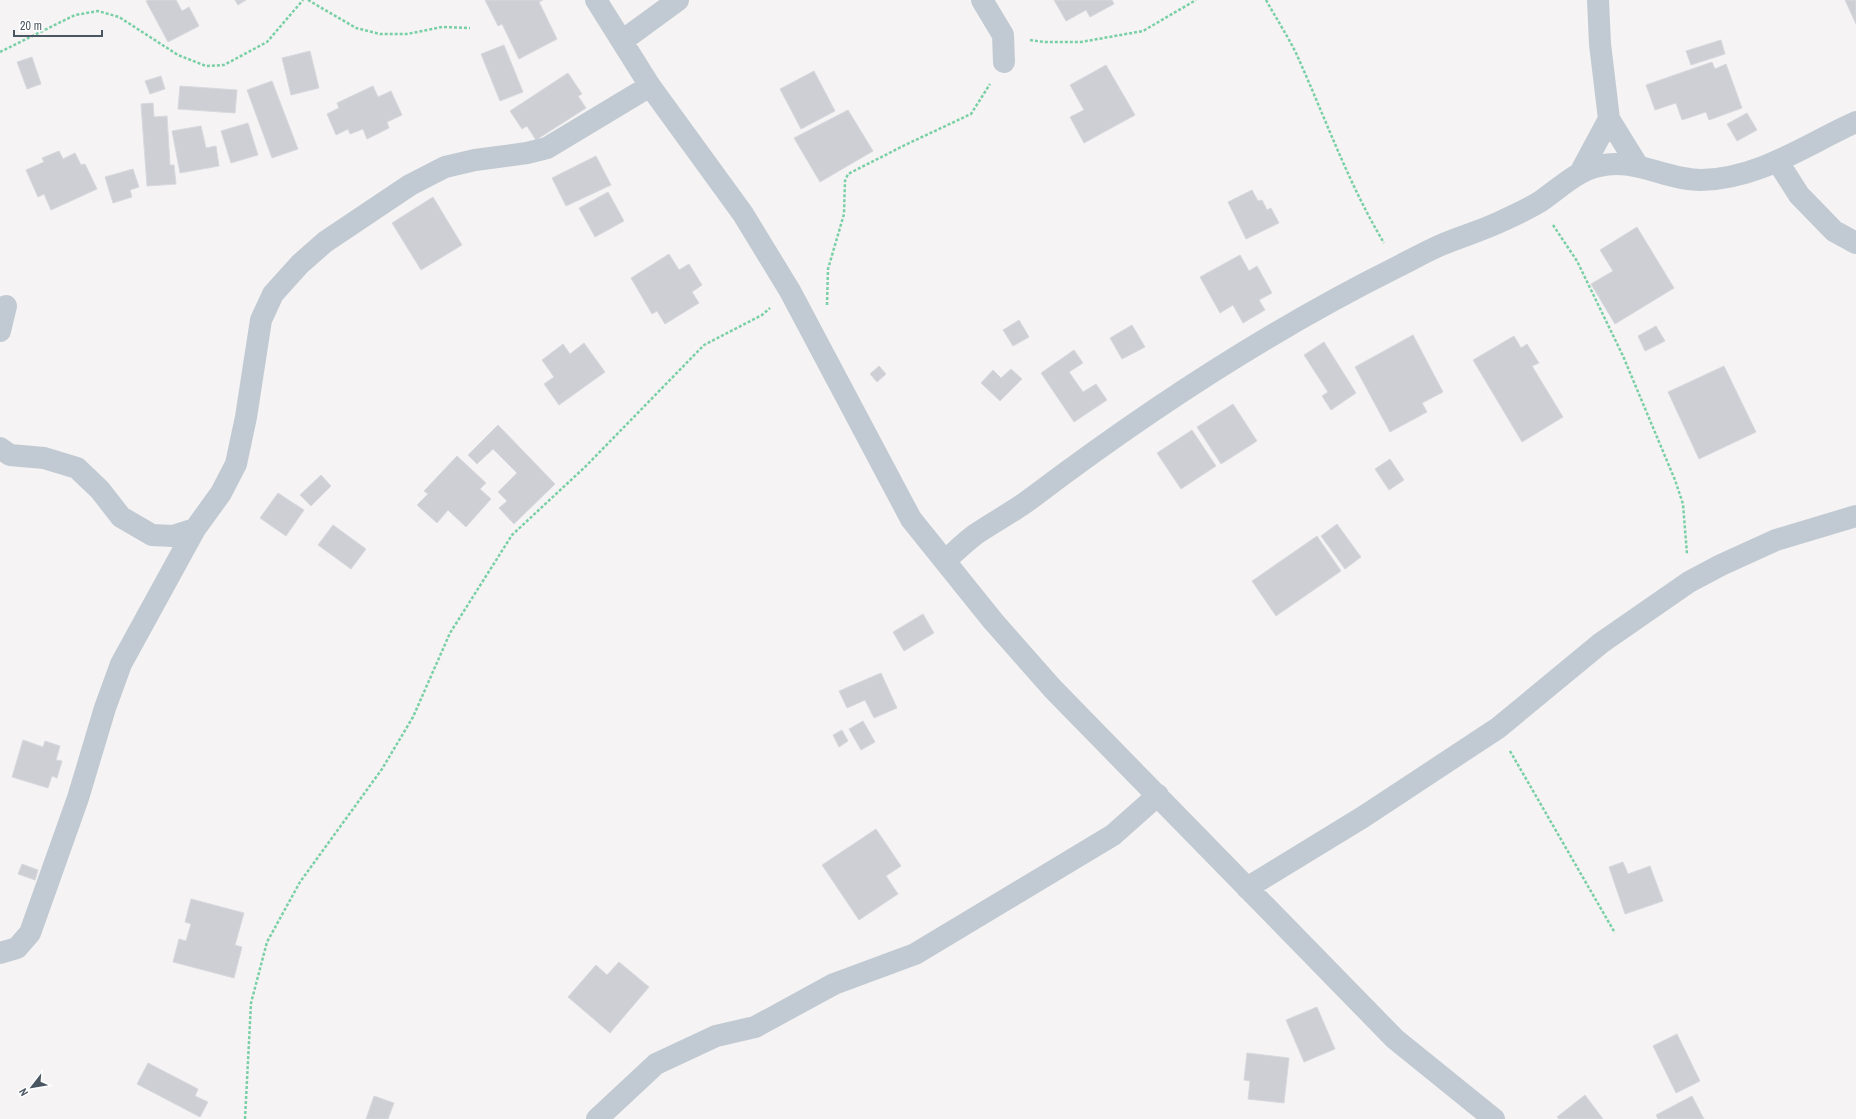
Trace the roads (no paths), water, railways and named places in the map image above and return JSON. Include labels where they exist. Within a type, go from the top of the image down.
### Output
[{"type":"street","points":[[596,0],[650,86],[742,214],[790,291],[911,519],[993,621],[1053,689],[1395,1039],[1494,1119]]},
{"type":"street","points":[[622,41],[678,0]]},
{"type":"street","points":[[982,0],[1003,35],[1004,62]]},
{"type":"street","points":[[1598,0],[1600,44],[1609,119],[1638,166]]},
{"type":"street","points":[[0,953],[17,948],[30,933],[78,798],[105,708],[121,664],[195,529],[221,493],[236,464],[246,417],[261,320],[273,294],[300,264],[325,242],[410,185],[439,170],[475,160],[527,153],[547,148],[650,86]]},
{"type":"street","points":[[1580,173],[1609,119]]},
{"type":"street","points":[[945,561],[975,535],[1017,509],[1116,436],[1176,396],[1308,314],[1397,266],[1440,246],[1502,222],[1538,203],[1580,173],[1600,166],[1638,166],[1700,180],[1746,174],[1778,162],[1856,122]]},
{"type":"street","points":[[1778,162],[1799,195],[1834,231],[1856,243]]},
{"type":"street","points":[[0,331],[6,306]]},
{"type":"street","points":[[3,456],[44,458],[77,468],[100,490],[121,517],[152,535],[172,536],[195,529]]},
{"type":"street","points":[[1248,888],[1363,817],[1498,728],[1600,643],[1689,582],[1721,565],[1776,540],[1856,516]]},
{"type":"street","points":[[597,1119],[656,1064],[716,1036],[755,1027],[834,984],[915,954],[1113,835],[1158,795]]}]
